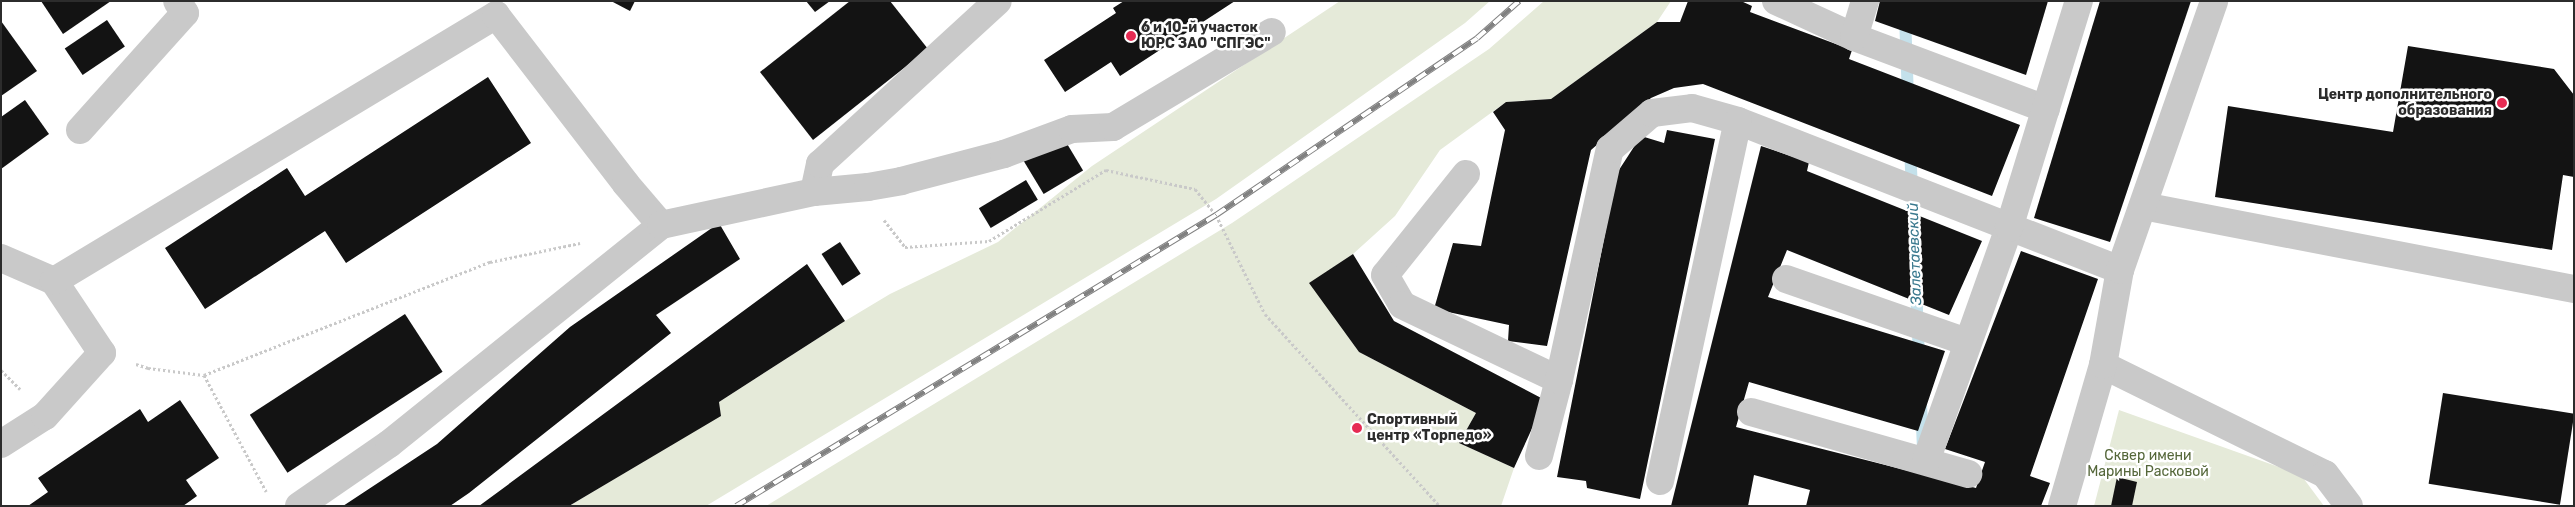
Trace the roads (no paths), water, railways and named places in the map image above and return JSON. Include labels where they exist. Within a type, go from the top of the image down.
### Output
[{"type":"lane","points":[[80,130],[185,13],[177,1]]},
{"type":"lane","points":[[814,192],[820,164],[998,1]]},
{"type":"lane","points":[[1776,1],[1854,37],[2046,108]]},
{"type":"lane","points":[[1854,37],[1865,1]]},
{"type":"lane","points":[[1926,461],[2009,228],[2078,1]]},
{"type":"lane","points":[[2062,506],[2103,365],[2120,270],[2214,1]]},
{"type":"lane","points":[[54,281],[496,15],[626,184],[661,225]]},
{"type":"lane","points":[[298,506],[389,444],[661,225],[814,192],[868,187],[1004,154],[1072,129],[1113,127],[1272,32]]},
{"type":"lane","points":[[1539,456],[1559,380],[1610,148],[1652,113],[1692,108],[1738,121],[2120,270]]},
{"type":"lane","points":[[1660,481],[1738,121]]},
{"type":"lane","points":[[1466,174],[1385,275],[1402,305],[1559,380]]},
{"type":"lane","points":[[2143,206],[2574,289]]},
{"type":"lane","points":[[1,258],[54,281],[102,353],[45,416],[1,444]]},
{"type":"lane","points":[[1786,279],[1967,342]]},
{"type":"lane","points":[[2103,365],[2325,474],[2348,506]]},
{"type":"lane","points":[[1751,412],[1968,474]]},
{"type":"waterway","name":"Залетаевский","points":[[1905,16],[1908,99]]},
{"type":"waterway","name":"Залетаевский","points":[[1910,149],[1914,228]]},
{"type":"waterway","name":"Залетаевский","points":[[1916,286],[1919,358]]},
{"type":"waterway","name":"Залетаевский","points":[[1921,403],[1923,448]]},
{"type":"railway","points":[[736,506],[1216,215],[1477,38],[1519,1]]},
{"type":"place","name":"6 и 10-й участок ЮРС ЗАО \"СПГЭС\"","points":[[1131,36]]},
{"type":"place","name":"Центр дополнительного образования","points":[[2502,103]]},
{"type":"place","name":"Спортивный центр «Торпедо»","points":[[1357,428]]},
{"type":"park label","name":"Сквер имени Марины Расковой","points":[[2148,464]]}]
